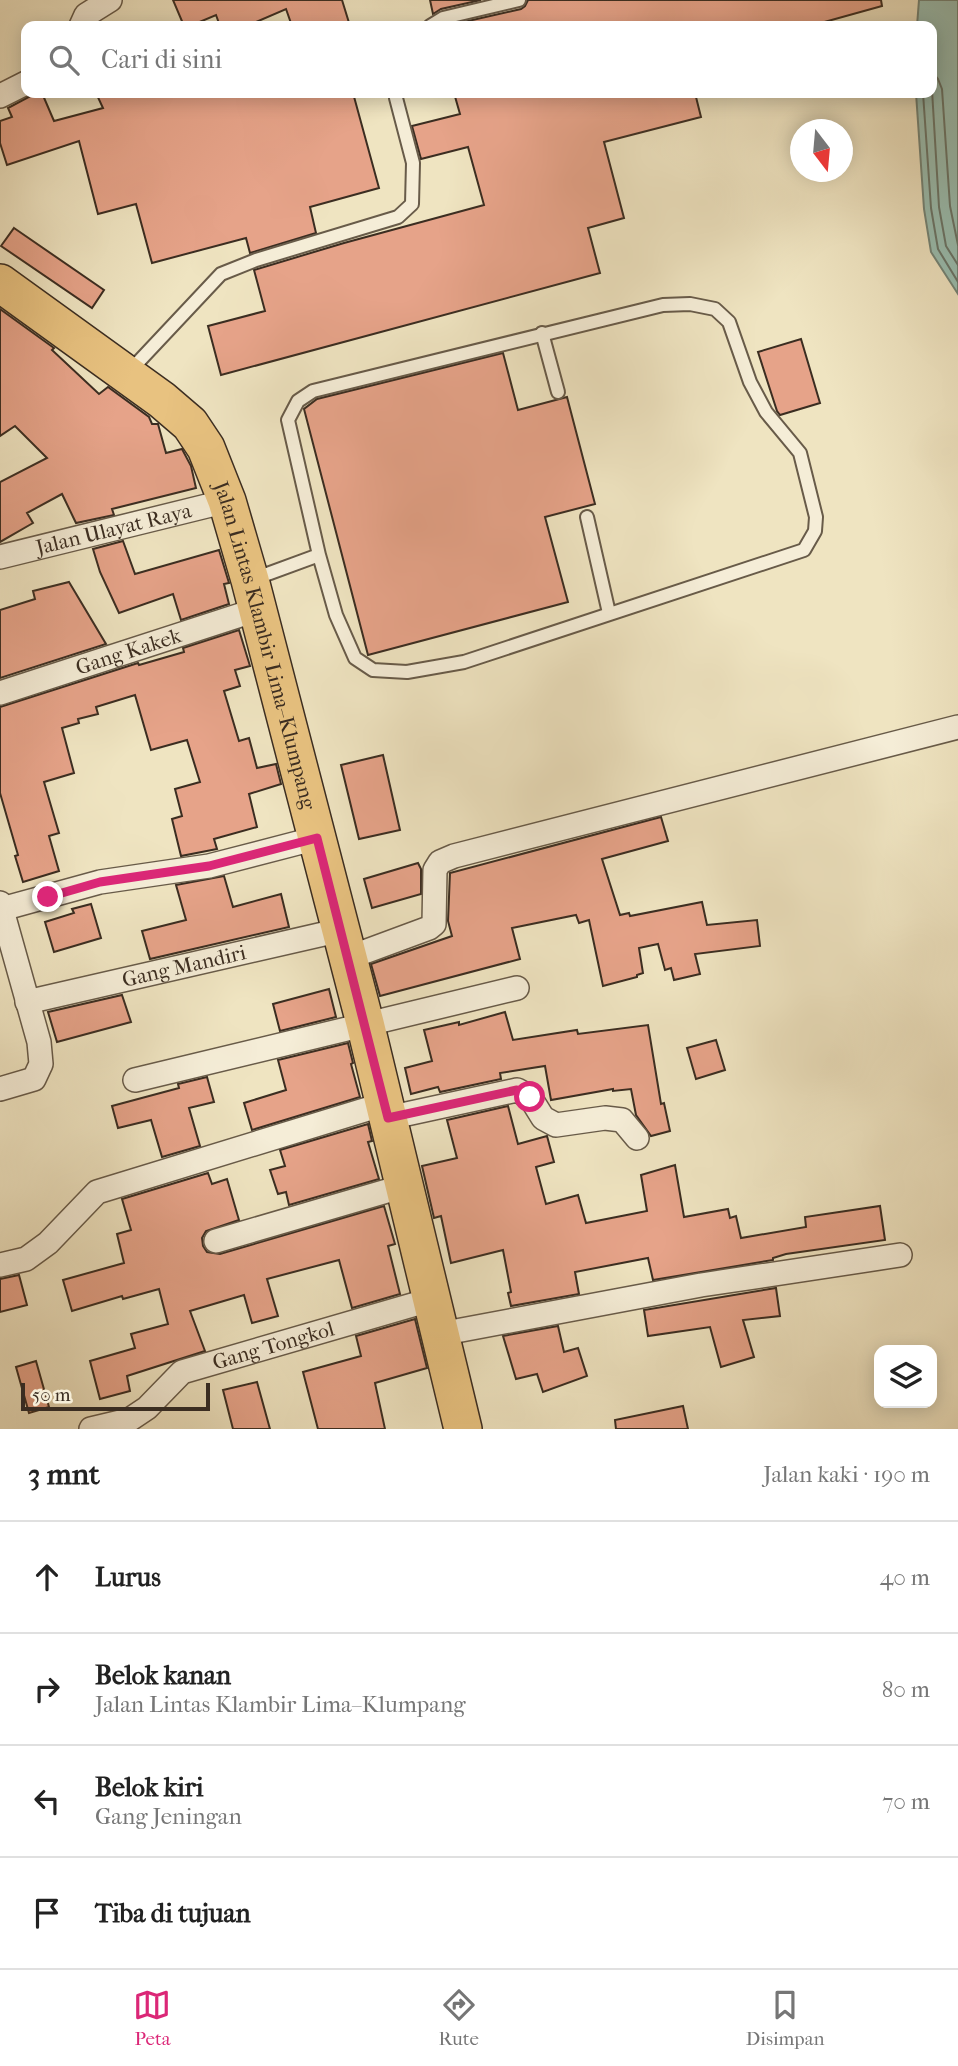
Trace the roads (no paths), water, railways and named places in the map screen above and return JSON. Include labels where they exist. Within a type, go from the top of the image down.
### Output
[{"type":"main road","name":"Jalan Lintas Klambir Lima–Klumpang","points":[[0,283],[127,374],[190,424],[206,448],[227,501],[317,838],[365,1023],[463,1429]]},
{"type":"street","points":[[83,21],[86,15],[110,0]]},
{"type":"street","points":[[0,96],[21,86]]},
{"type":"street","name":"Jalan Ulayat Raya","points":[[0,557],[227,501]]},
{"type":"street","name":"Gang Kakek","points":[[0,692],[253,595]]},
{"type":"street","name":"Gang Mandiri","points":[[27,1002],[429,929],[434,924],[435,870],[440,862],[454,856],[958,727]]},
{"type":"street","points":[[0,1089],[34,1079],[41,1064],[39,1042],[1,906],[100,882],[209,866],[317,838]]},
{"type":"street","points":[[135,1080],[517,988]]},
{"type":"street","points":[[0,1265],[26,1259],[48,1243],[97,1192],[386,1111],[517,1090],[530,1097],[543,1118],[556,1125],[605,1118],[622,1120],[637,1138]]},
{"type":"street","points":[[216,1241],[404,1186]]},
{"type":"street","points":[[440,1335],[701,1285],[900,1255]]},
{"type":"street","name":"Gang Tongkol","points":[[90,1429],[129,1420],[147,1408],[182,1372],[433,1299]]},
{"type":"lane","points":[[438,21],[519,0]]},
{"type":"lane","points":[[127,374],[221,274],[256,260],[398,217],[412,204],[413,163],[396,98]]},
{"type":"lane","points":[[690,304],[715,309],[729,322],[750,382],[766,412],[800,453],[816,517],[815,531],[804,550],[464,662],[407,672],[373,670],[355,658],[336,615],[289,420],[298,401],[313,391],[542,333],[663,305],[690,304]]},
{"type":"lane","points":[[542,333],[558,392]]},
{"type":"lane","points":[[587,517],[609,613]]},
{"type":"lane","points":[[253,595],[320,555]]},
{"type":"water","points":[[919,0],[958,0],[958,294],[931,252],[924,209],[916,98],[937,98],[937,21],[917,21]]}]
